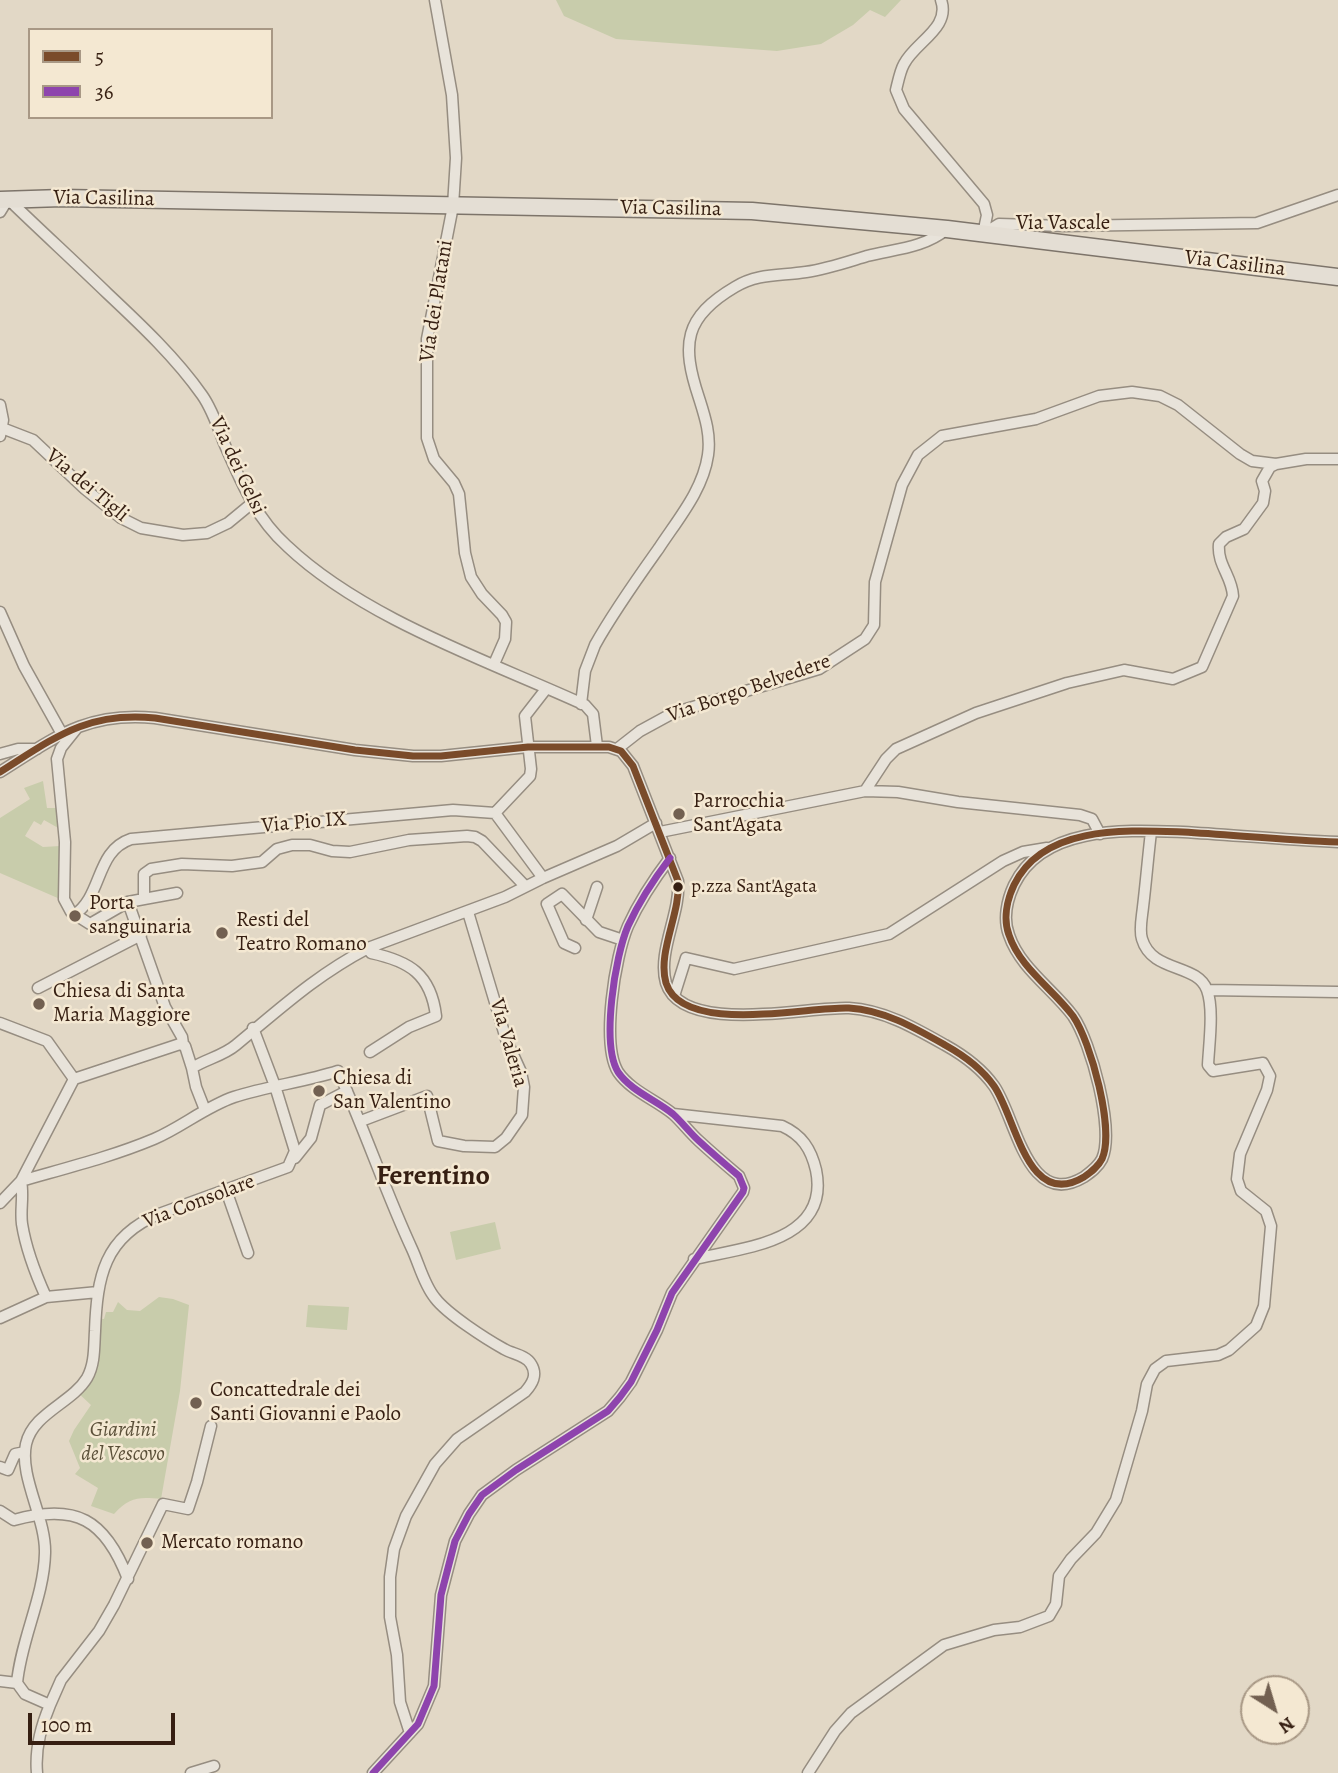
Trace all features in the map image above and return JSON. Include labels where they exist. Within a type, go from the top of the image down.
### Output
[{"type":"main road","name":"Via Casilina","points":[[3,204],[54,198],[731,210],[947,229],[1338,277]]},
{"type":"street","points":[[435,0],[452,95],[456,158],[453,206]]},
{"type":"street","name":"Via Vascale","points":[[942,0],[941,21],[904,62],[896,90],[904,109],[984,204],[987,215],[983,234]]},
{"type":"street","name":"Via Vascale","points":[[983,234],[999,224],[1064,226],[1257,223],[1338,195]]},
{"type":"street","name":"Via dei Gelsi","points":[[3,204],[133,318],[197,388],[208,404],[251,504],[266,526],[286,546],[342,590],[443,642],[581,704]]},
{"type":"street","name":"Via dei Platani","points":[[453,206],[427,339],[427,438],[434,459],[454,483],[459,494],[466,560],[471,577],[506,622],[505,639],[494,664]]},
{"type":"street","points":[[597,746],[593,714],[581,704],[585,671],[595,645],[689,503],[704,471],[709,437],[695,384],[689,342],[691,328],[698,317],[718,298],[750,279],[826,268],[925,243],[947,229]]},
{"type":"street","name":"Via Borgo Belvedere","points":[[617,749],[673,713],[814,671],[834,661],[865,639],[874,625],[874,588],[902,485],[918,455],[942,436],[1047,416],[1105,395],[1138,392],[1160,396],[1178,405],[1248,459],[1276,464],[1310,459],[1338,459]]},
{"type":"street","points":[[0,405],[3,417],[1,432]]},
{"type":"street","name":"Via dei Tigli","points":[[1,432],[33,440],[85,489],[121,518],[141,528],[183,535],[207,533],[228,523],[251,504]]},
{"type":"street","points":[[865,791],[886,759],[896,749],[976,713],[1100,674],[1124,670],[1173,679],[1202,667],[1233,596],[1232,586],[1218,556],[1219,544],[1226,537],[1244,529],[1263,503],[1265,491],[1262,481],[1270,467],[1276,464]]},
{"type":"street","points":[[0,612],[24,666],[62,734]]},
{"type":"street","points":[[543,878],[495,813],[530,776],[525,716],[547,689]]},
{"type":"street","points":[[0,772],[62,734],[80,725],[106,718],[146,717],[413,756],[528,747],[597,746],[617,749],[631,761],[670,858],[678,888],[665,975],[674,996],[691,1008],[710,1013],[749,1014],[849,1008],[901,1021],[955,1050],[973,1063],[994,1085],[1034,1170],[1050,1183],[1067,1184],[1096,1169],[1103,1158],[1106,1139],[1090,1047],[1072,1014],[1014,948],[1007,932],[1006,909],[1012,890],[1020,874],[1047,848]]},
{"type":"street","points":[[80,725],[61,748],[57,759],[65,842],[64,899],[68,910],[90,925],[128,902],[177,893]]},
{"type":"street","points":[[0,754],[18,749],[37,749]]},
{"type":"street","points":[[192,1068],[234,1047],[253,1028],[272,1016],[311,982],[368,948],[468,912],[658,827],[865,791],[898,792],[958,802],[1080,815],[1092,819],[1100,834]]},
{"type":"street","name":"Via Pio IX","points":[[74,915],[87,901],[111,851],[131,839],[453,810],[495,813]]},
{"type":"street","points":[[808,1773],[835,1731],[851,1713],[944,1645],[993,1630],[1020,1627],[1049,1616],[1056,1604],[1059,1576],[1096,1533],[1116,1500],[1142,1411],[1147,1384],[1155,1369],[1166,1361],[1218,1355],[1229,1350],[1256,1326],[1261,1317],[1268,1269],[1269,1217],[1262,1206],[1241,1191],[1237,1179],[1240,1154],[1267,1090],[1270,1076],[1263,1063],[1213,1071],[1208,1065],[1210,1005],[1207,990],[1201,980],[1154,957],[1141,938],[1151,832]]},
{"type":"street","points":[[674,996],[686,958],[734,969],[889,934],[1003,861],[1023,852],[1047,848],[1070,839],[1100,834],[1151,832],[1338,842]]},
{"type":"street","points":[[144,899],[144,874],[151,869],[189,863],[232,866],[258,863],[266,860],[277,849],[292,845],[310,845],[332,851],[350,852],[409,840],[467,836],[482,841],[525,886]]},
{"type":"street","points":[[373,1773],[418,1724],[434,1686],[441,1595],[456,1541],[469,1514],[482,1495],[608,1410],[620,1397],[636,1372],[672,1293],[744,1188],[739,1176],[673,1114],[629,1084],[618,1072],[611,1057],[608,1037],[623,940],[645,895],[670,858]]},
{"type":"street","points":[[586,920],[597,887]]},
{"type":"street","points":[[575,948],[564,943],[547,904],[562,894],[599,932],[623,940]]},
{"type":"street","points":[[128,902],[164,1007],[181,1037],[192,1068],[195,1087],[205,1110]]},
{"type":"street","name":"Via Valeria","points":[[361,1121],[427,1096],[438,1141],[495,1147],[506,1138],[522,1115],[524,1087],[521,1072],[506,1039],[468,912]]},
{"type":"street","points":[[38,988],[141,935]]},
{"type":"street","points":[[368,948],[371,953],[404,961],[414,970],[431,997],[436,1016],[409,1027],[370,1052]]},
{"type":"street","points":[[1207,990],[1338,992]]},
{"type":"street","points":[[0,1023],[47,1041],[74,1079]]},
{"type":"street","points":[[253,1028],[295,1151],[288,1167]]},
{"type":"street","points":[[0,1203],[21,1181],[74,1079],[183,1044]]},
{"type":"street","points":[[21,1181],[154,1139],[232,1097],[338,1071],[361,1121],[392,1205],[434,1298],[471,1328],[506,1350],[526,1358],[535,1375],[532,1384],[509,1405],[457,1439],[435,1464],[405,1516],[390,1577],[390,1617],[397,1654],[400,1702],[410,1733]]},
{"type":"street","points":[[288,1167],[311,1138],[320,1105],[347,1091]]},
{"type":"street","points":[[673,1114],[782,1126],[795,1132],[805,1142],[812,1156],[817,1178],[816,1199],[802,1223],[792,1232],[769,1242],[694,1259]]},
{"type":"street","name":"Via Consolare","points":[[25,1452],[28,1436],[35,1426],[86,1379],[93,1360],[102,1270],[122,1236],[148,1219],[288,1167]]},
{"type":"street","points":[[21,1181],[24,1192],[22,1225],[36,1275],[46,1297]]},
{"type":"street","points":[[226,1190],[248,1253]]},
{"type":"street","points":[[0,1318],[46,1297],[98,1292]]},
{"type":"street","points":[[37,1773],[42,1723],[61,1679],[99,1631],[128,1579],[163,1504],[188,1509],[198,1482],[211,1426]]},
{"type":"street","points":[[1,1469],[8,1470],[15,1454],[25,1452],[29,1483],[43,1525],[45,1552],[42,1579],[19,1663],[17,1683],[25,1694],[50,1705]]},
{"type":"street","points":[[0,1511],[14,1520],[58,1512],[99,1528],[128,1579]]},
{"type":"street","points":[[0,1681],[17,1683]]},
{"type":"street","points":[[191,1773],[214,1766]]},
{"type":"green space","points":[[556,0],[901,0],[885,17],[870,10],[853,25],[821,44],[777,51],[616,39],[564,16]]},
{"type":"green space","points":[[43,781],[47,808],[57,808],[60,829],[44,820],[41,825],[34,821],[25,836],[43,847],[60,846],[60,899],[0,873],[0,818],[30,799],[24,788]]},
{"type":"green space","points":[[495,1222],[501,1249],[456,1260],[450,1232]]},
{"type":"green space","name":"Giardini del Vescovo","points":[[159,1297],[189,1305],[180,1391],[161,1499],[135,1499],[114,1514],[91,1506],[98,1488],[75,1474],[80,1468],[69,1441],[91,1405],[75,1390],[86,1384],[95,1318],[104,1319],[106,1312],[113,1312],[118,1302],[127,1310],[140,1311]]},
{"type":"green space","points":[[308,1305],[349,1307],[347,1330],[306,1327]]},
{"type":"transit line","name":"5","points":[[0,772],[72,730],[90,723],[131,717],[155,718],[355,750],[413,756],[441,756],[528,747],[609,747],[621,751],[633,766],[678,881],[676,906],[664,958],[666,983],[677,999],[696,1009],[721,1014],[862,1009],[911,1026],[959,1053],[984,1074],[1002,1100],[1026,1156],[1036,1171],[1049,1181],[1065,1184],[1084,1177],[1102,1159],[1105,1146],[1103,1108],[1094,1065],[1080,1028],[1065,1006],[1021,958],[1009,935],[1006,923],[1008,903],[1014,885],[1027,865],[1045,851],[1065,841],[1112,832],[1183,832],[1338,842]]},
{"type":"transit line","name":"36","points":[[373,1773],[418,1724],[434,1686],[441,1595],[455,1541],[469,1514],[482,1495],[608,1411],[620,1397],[631,1382],[672,1293],[743,1192],[739,1176],[673,1114],[623,1079],[613,1059],[610,1021],[623,940],[642,899],[670,858]]},
{"type":"place","name":"Parrocchia Sant'Agata","points":[[679,814]]},
{"type":"place","name":"p.zza Sant'Agata","points":[[678,887]]},
{"type":"place","name":"Porta sanguinaria","points":[[75,916]]},
{"type":"place","name":"Resti del Teatro Romano","points":[[222,933]]},
{"type":"place","name":"Chiesa di Santa Maria Maggiore","points":[[39,1004]]},
{"type":"place","name":"Chiesa di San Valentino","points":[[319,1091]]},
{"type":"place","name":"Concattedrale dei Santi Giovanni e Paolo","points":[[196,1403]]},
{"type":"place","name":"Mercato romano","points":[[147,1543]]},
{"type":"district","name":"Ferentino","points":[[433,1177]]}]
